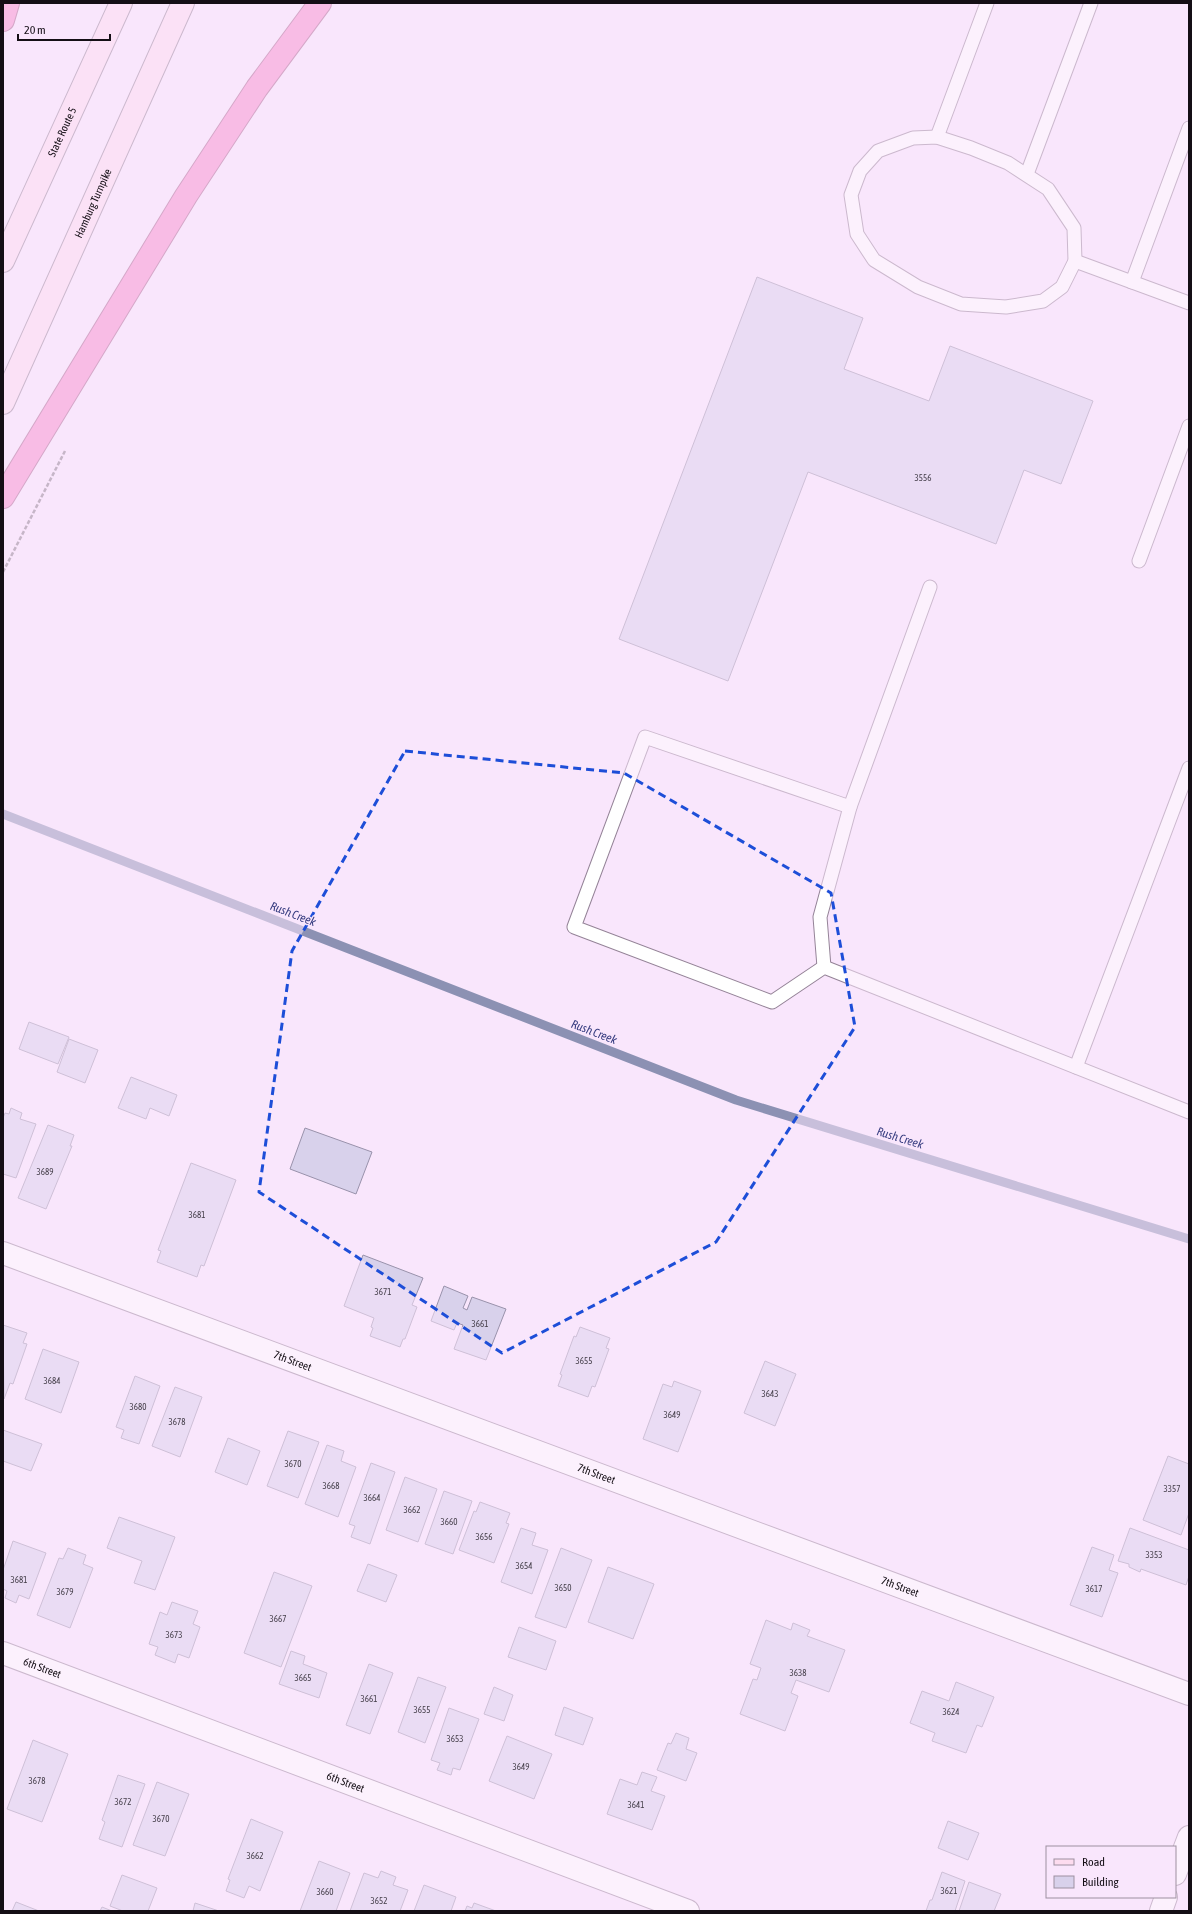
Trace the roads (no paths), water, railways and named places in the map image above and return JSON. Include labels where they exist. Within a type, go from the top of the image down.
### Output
[{"type":"highway","points":[[3,20],[8,3]]},
{"type":"highway","points":[[3,497],[186,196],[257,88],[320,3]]},
{"type":"main road","name":"State Route 5","points":[[3,261],[121,3]]},
{"type":"main road","name":"Hamburg Turnpike","points":[[3,403],[183,3]]},
{"type":"street","name":"7th Street","points":[[3,1252],[1189,1694]]},
{"type":"street","name":"6th Street","points":[[3,1652],[688,1911]]},
{"type":"street","points":[[1176,1871],[1189,1837]]},
{"type":"street","points":[[1161,1911],[1166,1898]]},
{"type":"lane","points":[[937,138],[987,3]]},
{"type":"lane","points":[[1027,174],[1091,3]]},
{"type":"lane","points":[[1132,282],[1189,128]]},
{"type":"lane","points":[[914,138],[937,138],[972,148],[1008,163],[1027,174],[1048,189],[1074,228],[1075,261],[1062,287],[1043,301],[1006,307],[961,304],[918,287],[874,260],[857,234],[850,195],[860,171],[878,150],[914,138]]},
{"type":"lane","points":[[1075,261],[1189,304]]},
{"type":"lane","points":[[1140,561],[1189,426]]},
{"type":"lane","points":[[824,967],[820,917],[850,807],[930,587]]},
{"type":"lane","points":[[824,967],[772,1002],[574,927],[645,737],[850,807]]},
{"type":"lane","points":[[1076,1067],[1189,768]]},
{"type":"lane","points":[[824,967],[1189,1112]]},
{"type":"waterway","name":"Rush Creek","points":[[3,814],[736,1100],[1189,1239]]}]
